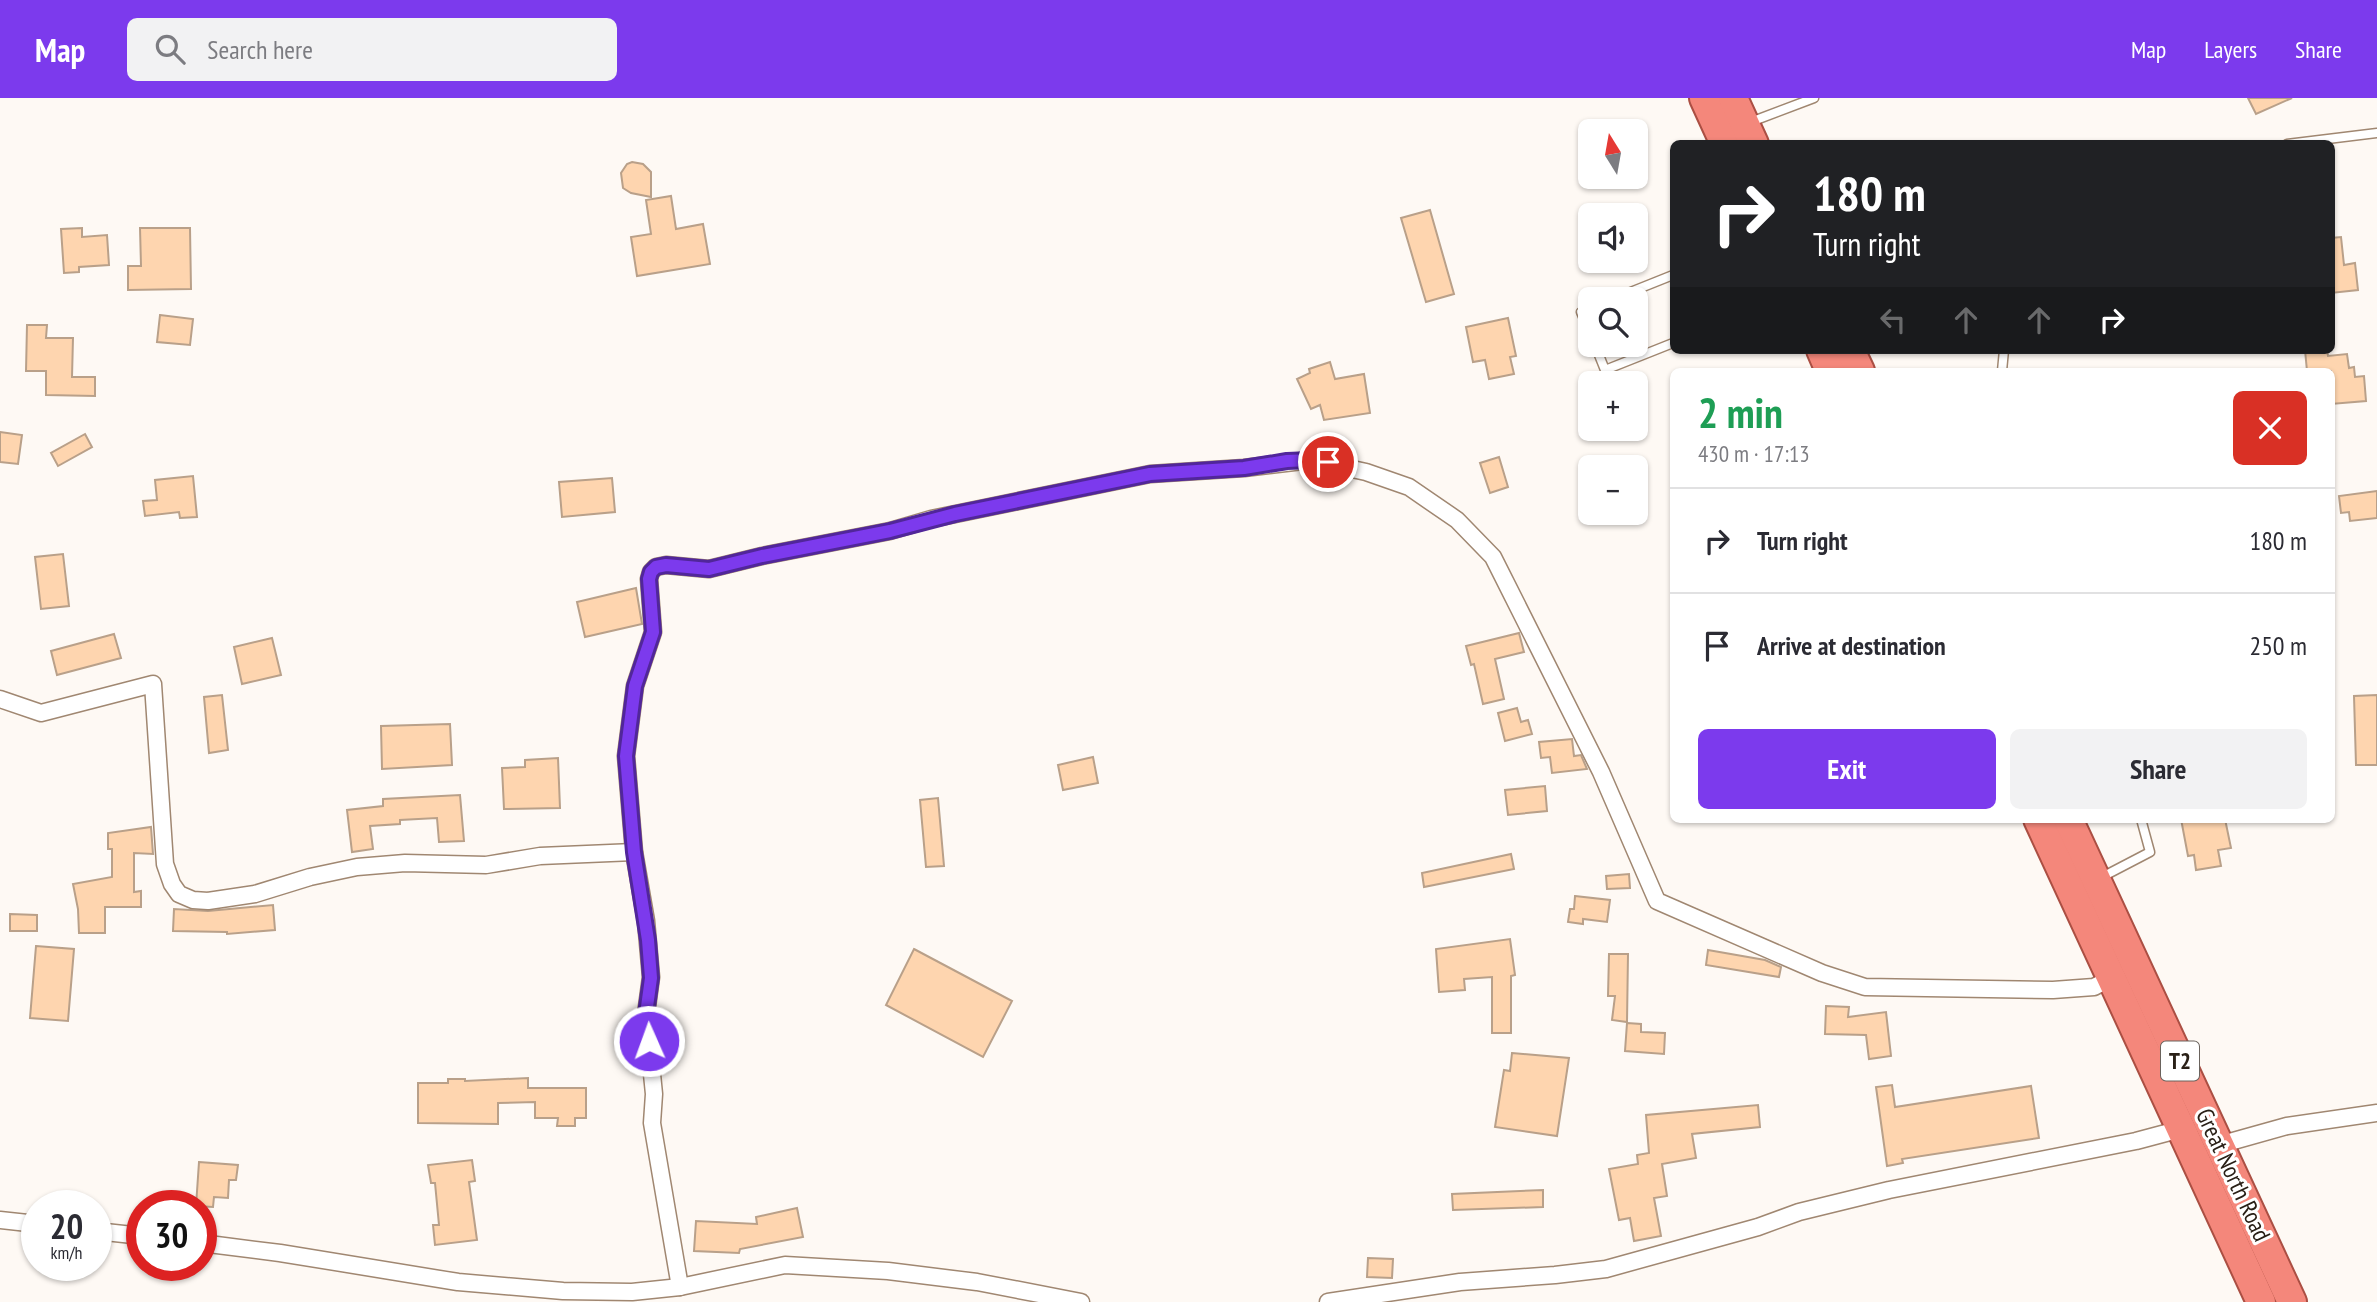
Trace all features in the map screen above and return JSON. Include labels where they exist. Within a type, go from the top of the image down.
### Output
[{"type":"highway","points":[[1704,98],[1723,140]]},
{"type":"highway","points":[[1733,98],[1750,134]]},
{"type":"highway","name":"Great North Road","points":[[2040,823],[2261,1302]]},
{"type":"highway","name":"Great North Road","points":[[2070,823],[2292,1302]]},
{"type":"street","points":[[680,1287],[653,1134],[654,1094],[646,1014],[651,978],[646,921],[634,852],[626,756],[635,686],[653,632],[649,579],[656,567],[666,565],[709,569],[1150,474],[1244,468],[1311,460],[1366,472],[1409,488],[1457,520],[1493,557],[1601,772],[1657,901],[1822,973],[1865,987],[2053,990],[2094,987],[2111,978]]},
{"type":"street","points":[[0,699],[41,713],[153,684],[165,864],[172,884],[180,894],[194,900],[255,894],[310,877],[358,867],[405,863],[486,864],[540,856],[634,852]]},
{"type":"street","points":[[2219,1145],[2287,1126],[2377,1113]]},
{"type":"street","points":[[1328,1302],[1460,1282],[1606,1269],[1746,1230],[1799,1212],[1889,1190],[2136,1141],[2181,1129]]},
{"type":"street","points":[[0,1220],[21,1222]]},
{"type":"street","points":[[217,1245],[507,1287],[632,1292],[680,1287],[785,1265],[888,1271],[977,1282],[1081,1302]]},
{"type":"lane","points":[[1750,134],[1814,98]]},
{"type":"lane","points":[[2320,140],[2377,133]]},
{"type":"lane","points":[[1647,287],[1670,279]]},
{"type":"lane","points":[[1648,353],[1670,344]]},
{"type":"lane","points":[[1600,357],[1605,370],[1638,357]]},
{"type":"lane","points":[[2096,880],[2150,852],[2142,823]]},
{"type":"building","points":[[2248,98],[2292,98],[2256,114]]},
{"type":"building","points":[[627,164],[643,164],[651,172],[651,197],[631,193],[623,188],[621,173]]},
{"type":"building","points":[[671,196],[676,229],[703,224],[710,264],[637,276],[631,237],[651,234],[646,200]]},
{"type":"building","points":[[1430,210],[1454,294],[1426,302],[1401,218]]},
{"type":"building","points":[[82,228],[82,237],[107,235],[109,265],[79,267],[79,272],[64,273],[61,229]]},
{"type":"building","points":[[140,228],[190,228],[191,289],[128,290],[128,266],[141,266]]},
{"type":"building","points":[[2341,237],[2344,265],[2355,263],[2358,290],[2335,293],[2335,238]]},
{"type":"building","points":[[160,315],[193,319],[190,345],[157,342]]},
{"type":"building","points":[[1508,318],[1516,356],[1510,357],[1514,374],[1489,379],[1485,360],[1473,362],[1466,327]]},
{"type":"building","points":[[27,325],[47,325],[46,338],[73,338],[72,377],[95,377],[95,396],[46,395],[46,371],[26,371]]},
{"type":"building","points":[[2305,354],[2347,354],[2349,368],[2354,367],[2355,377],[2364,376],[2366,401],[2335,404],[2335,368],[2307,368]]},
{"type":"building","points":[[1330,362],[1335,379],[1364,374],[1370,413],[1324,420],[1320,405],[1311,409],[1297,379],[1310,373],[1309,369]]},
{"type":"building","points":[[0,432],[22,435],[18,464],[0,462]]},
{"type":"building","points":[[85,434],[92,447],[58,466],[51,453]]},
{"type":"building","points":[[1499,457],[1508,487],[1490,493],[1480,463]]},
{"type":"building","points":[[193,476],[197,517],[180,518],[179,512],[145,516],[143,501],[157,500],[155,480]]},
{"type":"building","points":[[612,478],[615,512],[562,517],[559,482]]},
{"type":"building","points":[[2377,491],[2377,518],[2350,521],[2349,512],[2341,513],[2339,496]]},
{"type":"building","points":[[63,554],[69,606],[41,609],[35,557]]},
{"type":"building","points":[[636,588],[642,624],[585,637],[577,602]]},
{"type":"building","points":[[1519,633],[1524,652],[1495,659],[1504,699],[1483,704],[1474,664],[1471,665],[1466,646]]},
{"type":"building","points":[[114,634],[121,658],[57,675],[51,651]]},
{"type":"building","points":[[272,638],[281,675],[242,684],[234,647]]},
{"type":"building","points":[[222,695],[228,750],[209,753],[204,697]]},
{"type":"building","points":[[2377,695],[2377,765],[2356,765],[2354,696]]},
{"type":"building","points":[[1517,708],[1521,722],[1528,720],[1532,734],[1505,741],[1498,713]]},
{"type":"building","points":[[450,724],[452,765],[382,769],[381,726]]},
{"type":"building","points":[[1572,739],[1574,756],[1581,755],[1587,769],[1552,773],[1550,757],[1541,758],[1539,742]]},
{"type":"building","points":[[1093,757],[1098,783],[1063,790],[1058,765]]},
{"type":"building","points":[[558,758],[560,808],[504,809],[502,768],[525,767],[525,760]]},
{"type":"building","points":[[1545,786],[1547,811],[1508,815],[1505,790]]},
{"type":"building","points":[[460,795],[464,841],[439,842],[437,818],[400,820],[400,824],[370,826],[373,849],[352,852],[347,810],[383,806],[383,799]]},
{"type":"building","points":[[938,798],[944,866],[926,867],[920,800]]},
{"type":"building","points":[[2182,823],[2226,823],[2231,848],[2218,850],[2221,866],[2196,870],[2194,855],[2188,856]]},
{"type":"building","points":[[151,827],[153,854],[134,853],[134,892],[141,891],[141,907],[105,907],[105,933],[79,933],[73,884],[112,877],[112,849],[108,849],[108,833]]},
{"type":"building","points":[[1511,854],[1514,869],[1424,887],[1422,873]]},
{"type":"building","points":[[1629,874],[1630,888],[1607,889],[1606,876]]},
{"type":"building","points":[[1575,896],[1610,900],[1607,922],[1583,919],[1583,924],[1568,922],[1570,909],[1574,909]]},
{"type":"building","points":[[273,905],[275,930],[227,934],[173,931],[174,909],[208,911]]},
{"type":"building","points":[[10,914],[37,915],[37,931],[10,931]]},
{"type":"building","points":[[1510,939],[1515,975],[1511,976],[1511,1033],[1492,1033],[1492,977],[1464,979],[1465,990],[1439,992],[1436,949]]},
{"type":"building","points":[[36,946],[74,949],[68,1021],[30,1018]]},
{"type":"building","points":[[914,949],[1012,1001],[983,1057],[886,1005]]},
{"type":"building","points":[[1708,950],[1765,960],[1781,967],[1779,977],[1706,965]]},
{"type":"building","points":[[1609,954],[1628,954],[1627,1022],[1612,1020],[1615,996],[1608,996]]},
{"type":"building","points":[[1826,1006],[1849,1007],[1848,1017],[1886,1012],[1891,1056],[1869,1059],[1866,1035],[1825,1034]]},
{"type":"building","points":[[1627,1023],[1641,1024],[1641,1032],[1665,1033],[1664,1054],[1625,1051]]},
{"type":"building","points":[[1512,1053],[1569,1058],[1557,1136],[1495,1127],[1504,1070],[1510,1071]]},
{"type":"building","points":[[528,1078],[528,1088],[586,1088],[586,1118],[575,1118],[575,1126],[557,1126],[558,1118],[535,1118],[535,1102],[498,1103],[498,1124],[418,1123],[418,1083],[448,1083],[448,1079],[465,1081]]},
{"type":"building","points":[[1892,1085],[1895,1107],[2031,1086],[2039,1138],[1902,1159],[1903,1163],[1887,1166],[1876,1087]]},
{"type":"building","points":[[1758,1105],[1760,1127],[1692,1134],[1696,1158],[1662,1164],[1667,1196],[1654,1198],[1661,1236],[1634,1241],[1630,1218],[1619,1220],[1609,1169],[1638,1164],[1637,1155],[1649,1153],[1646,1115]]},
{"type":"building","points":[[472,1160],[475,1181],[469,1182],[477,1240],[435,1245],[433,1225],[439,1225],[435,1183],[431,1183],[428,1165]]},
{"type":"building","points":[[199,1162],[238,1165],[236,1180],[229,1180],[228,1198],[217,1197],[217,1190],[197,1190]]},
{"type":"building","points":[[1543,1190],[1543,1207],[1453,1210],[1452,1194]]},
{"type":"building","points":[[797,1208],[803,1237],[740,1249],[739,1253],[694,1251],[696,1221],[757,1224],[756,1217]]},
{"type":"building","points":[[1368,1258],[1393,1259],[1392,1278],[1367,1277]]},
{"type":"route","points":[[649,1041],[646,1014],[651,978],[648,940],[634,852],[626,756],[635,686],[653,632],[649,579],[656,567],[666,565],[709,569],[890,531],[931,519],[1150,474],[1244,468],[1287,461],[1328,462]]}]
